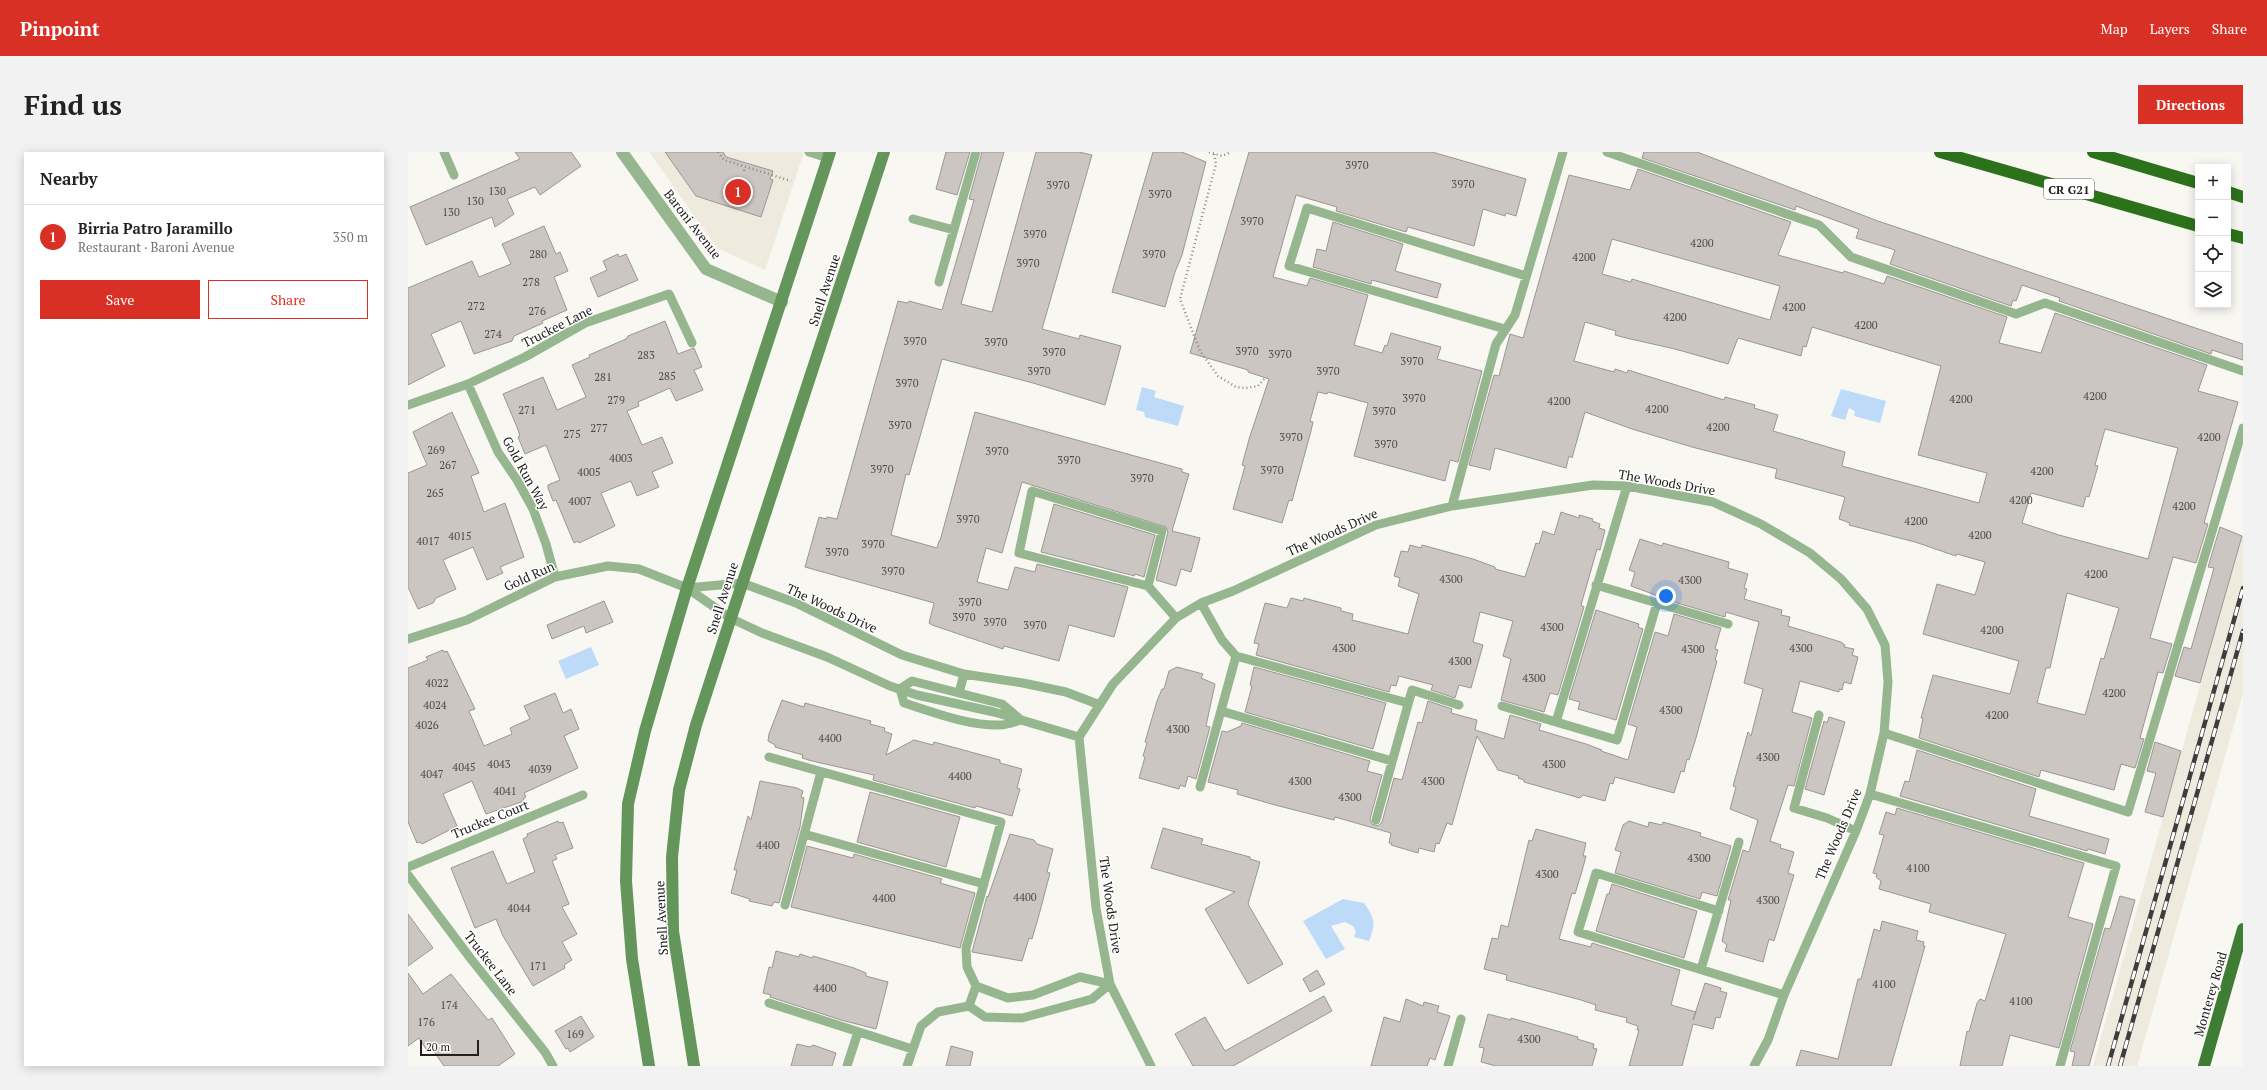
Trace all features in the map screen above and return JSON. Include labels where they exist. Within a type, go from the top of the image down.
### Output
[{"type":"highway","name":"CR G21","points":[[1940,152],[2195,225]]},
{"type":"highway","points":[[2093,152],[2195,182]]},
{"type":"highway","points":[[2231,193],[2243,197]]},
{"type":"highway","points":[[2231,235],[2243,238]]},
{"type":"main road","name":"Snell Avenue","points":[[694,1066],[673,931],[672,857],[679,790],[696,725],[730,618],[884,152]]},
{"type":"main road","points":[[649,1066],[632,959],[626,882],[628,804],[645,731],[687,588],[829,155]]},
{"type":"main road","name":"Monterey Road","points":[[2204,1066],[2243,929]]},
{"type":"street","name":"Baroni Avenue","points":[[622,152],[706,269],[782,302]]},
{"type":"lane","points":[[444,152],[454,175]]},
{"type":"lane","points":[[809,152],[829,155]]},
{"type":"lane","points":[[939,282],[976,152]]},
{"type":"lane","points":[[1452,506],[1496,344],[1515,315],[1563,152]]},
{"type":"lane","points":[[1607,152],[1819,225],[1851,257],[1971,299],[2016,314],[2045,303],[2243,372]]},
{"type":"lane","points":[[1505,329],[1289,266],[1307,208],[1526,276]]},
{"type":"lane","points":[[913,219],[954,230]]},
{"type":"lane","name":"Truckee Lane","points":[[408,405],[468,384],[525,357],[585,323],[669,294],[692,342]]},
{"type":"lane","name":"Gold Run Way","points":[[468,384],[498,452],[517,480],[533,510],[546,544],[555,576]]},
{"type":"lane","points":[[1884,733],[2128,812],[2243,428]]},
{"type":"lane","name":"The Woods Drive","points":[[1151,1066],[1110,984],[1096,908],[1079,738],[1113,684],[1176,618],[1201,603],[1233,591],[1376,525],[1452,506],[1580,486],[1627,486],[1713,502],[1762,524],[1804,549],[1841,579],[1867,609],[1885,645],[1888,682],[1884,733],[1870,794],[1856,831],[1833,880],[1784,995],[1768,1040],[1754,1066]]},
{"type":"lane","points":[[1556,722],[1627,486]]},
{"type":"lane","points":[[1148,586],[1162,531],[1032,491],[1019,553],[1148,586],[1176,618]]},
{"type":"lane","name":"Gold Run","points":[[408,639],[467,620],[555,576],[608,566],[639,569],[687,588]]},
{"type":"lane","name":"The Woods Drive","points":[[687,588],[742,583],[796,603],[902,655],[964,674],[1066,692],[1100,705]]},
{"type":"lane","points":[[1596,585],[1728,624]]},
{"type":"lane","points":[[687,588],[730,618],[762,633],[827,657],[900,689],[1021,720],[1079,738]]},
{"type":"lane","points":[[1201,603],[1222,640],[1236,656],[1408,703]]},
{"type":"lane","points":[[1502,706],[1617,740],[1657,603]]},
{"type":"lane","points":[[1200,787],[1236,656]]},
{"type":"lane","points":[[960,693],[964,674]]},
{"type":"lane","points":[[900,689],[912,681],[960,693],[1002,704],[1021,720]]},
{"type":"lane","points":[[900,689],[904,703],[960,720],[1000,725],[1021,720]]},
{"type":"lane","points":[[1376,820],[1412,690],[1459,705]]},
{"type":"lane","points":[[1221,711],[1392,761]]},
{"type":"lane","points":[[1819,715],[1794,808],[1827,818],[1856,831]]},
{"type":"lane","points":[[769,757],[1001,822],[966,948],[967,967],[976,986],[1008,998],[1033,995],[1080,976],[1110,984]]},
{"type":"lane","points":[[784,905],[821,772]]},
{"type":"lane","points":[[1870,794],[2116,866],[2060,1066]]},
{"type":"lane","name":"Truckee Court","points":[[408,867],[583,795]]},
{"type":"lane","points":[[804,834],[984,884]]},
{"type":"lane","points":[[1701,969],[1739,842]]},
{"type":"lane","points":[[1719,910],[1596,873],[1578,932],[1784,995]]},
{"type":"lane","name":"Truckee Lane","points":[[408,875],[470,959],[545,1052],[553,1066]]},
{"type":"lane","points":[[907,1066],[921,1026],[938,1012],[969,1006],[985,1017],[1022,1018],[1092,999],[1110,984]]},
{"type":"lane","points":[[969,1006],[976,986]]},
{"type":"lane","points":[[769,1003],[912,1049]]},
{"type":"lane","points":[[1448,1066],[1461,1019]]},
{"type":"lane","points":[[847,1066],[858,1032]]},
{"type":"path","points":[[718,152],[724,160],[791,181]]},
{"type":"path","points":[[1209,152],[1222,156],[1231,152]]},
{"type":"path","points":[[1214,154],[1216,164],[1180,300],[1200,351],[1218,376],[1236,387],[1246,388],[1258,386],[1264,379]]},
{"type":"path","points":[[744,171],[745,167]]},
{"type":"shaded area","points":[[649,152],[804,152],[765,270],[717,248]]},
{"type":"shaded area","points":[[2243,533],[2243,693],[2137,1066],[2093,1066]]},
{"type":"water","points":[[1142,387],[1156,391],[1154,397],[1184,406],[1178,426],[1145,417],[1144,412],[1136,410]]},
{"type":"water","points":[[1841,389],[1886,401],[1880,423],[1854,416],[1855,411],[1849,408],[1845,420],[1831,416]]},
{"type":"water","points":[[591,647],[599,665],[566,679],[558,661]]},
{"type":"water","points":[[1343,899],[1364,903],[1372,917],[1373,930],[1369,941],[1354,937],[1356,932],[1353,926],[1345,922],[1331,926],[1345,949],[1326,959],[1303,921]]},
{"type":"building","points":[[515,152],[571,152],[581,166],[540,195],[535,187],[507,199],[514,214],[495,227],[492,217],[426,245],[410,207],[520,159]]},
{"type":"building","points":[[665,152],[723,152],[726,157],[773,171],[770,179],[773,180],[761,217],[696,196]]},
{"type":"building","points":[[946,152],[970,152],[957,195],[936,189]]},
{"type":"building","points":[[982,152],[1004,152],[961,304],[992,312],[1036,152],[1079,152],[1092,155],[1042,329],[1079,339],[1080,335],[1121,346],[1105,405],[1033,383],[942,359],[909,475],[906,474],[891,535],[937,548],[975,412],[1182,469],[1182,472],[1189,474],[1172,531],[1200,538],[1191,572],[1181,569],[1176,586],[1156,580],[1168,532],[1166,527],[1022,482],[1002,553],[986,548],[977,582],[1008,590],[1015,567],[1035,572],[1037,564],[1128,587],[1114,637],[1069,625],[1059,661],[1004,646],[1003,649],[932,625],[929,623],[934,603],[805,567],[819,517],[826,519],[827,517],[837,519],[898,301],[908,303],[909,301],[942,310],[974,200],[969,199]]},
{"type":"building","points":[[1153,152],[1182,152],[1206,162],[1182,255],[1175,272],[1165,307],[1112,292]]},
{"type":"building","points":[[1249,152],[1432,152],[1526,179],[1516,216],[1506,213],[1505,216],[1483,209],[1474,246],[1408,227],[1406,232],[1336,211],[1337,207],[1296,195],[1273,277],[1307,286],[1310,278],[1368,295],[1354,345],[1382,353],[1385,345],[1387,346],[1391,333],[1441,347],[1437,359],[1482,371],[1458,462],[1450,460],[1445,481],[1354,456],[1368,403],[1328,392],[1327,394],[1318,392],[1310,421],[1313,422],[1311,431],[1292,501],[1289,500],[1282,523],[1233,509],[1245,466],[1242,465],[1250,436],[1269,379],[1248,372],[1248,370],[1190,353]]},
{"type":"building","points":[[1644,152],[1697,152],[1878,221],[2243,344],[2243,360],[2212,350],[2211,354],[2059,301],[2060,298],[2022,285],[2016,301],[2013,300],[2011,306],[1890,264],[1895,250],[1856,238],[1859,229],[1796,206],[1795,210],[1642,158]]},
{"type":"building","points":[[1638,169],[1791,222],[1778,255],[1843,273],[1844,271],[1884,284],[1887,276],[2007,317],[1999,343],[2041,353],[2055,313],[2207,365],[2198,391],[2238,402],[2204,523],[2208,524],[2196,563],[2173,557],[2150,638],[2172,644],[2163,673],[2158,672],[2140,738],[2144,739],[2135,768],[2121,764],[2114,790],[2041,770],[2039,777],[1919,738],[1923,718],[1921,718],[1933,675],[2010,694],[2019,661],[1923,634],[1937,584],[1975,595],[1985,562],[1957,554],[1956,556],[1915,542],[1849,525],[1850,523],[1839,519],[1845,497],[1775,478],[1777,469],[1692,447],[1632,429],[1585,412],[1572,458],[1569,456],[1566,468],[1495,448],[1490,470],[1469,465],[1494,375],[1499,376],[1510,334],[1523,338],[1569,175],[1630,190]],"holes":[[[1612,239],[1780,286],[1770,320],[1632,279],[1631,282],[1602,274]],[[1585,322],[1616,331],[1615,335],[1675,349],[1728,364],[1738,338],[1801,356],[1803,346],[1806,347],[1812,327],[1941,366],[1918,455],[1987,473],[1979,503],[1842,466],[1845,452],[1773,431],[1778,415],[1754,408],[1755,405],[1725,397],[1724,400],[1628,370],[1627,373],[1615,369],[1614,372],[1574,361]],[[2105,429],[2178,448],[2148,559],[2059,535],[2022,523],[2031,493],[2083,507],[2086,496],[2089,497],[2098,466],[2095,465]],[[2067,593],[2119,608],[2104,659],[2101,658],[2085,715],[2037,703],[2046,668],[2050,668]]]},
{"type":"building","points":[[1333,222],[1403,244],[1395,271],[1441,284],[1437,298],[1372,280],[1371,284],[1313,267],[1317,249],[1326,251]]},
{"type":"building","points":[[544,226],[556,254],[560,252],[568,271],[554,277],[567,310],[514,336],[512,341],[474,354],[461,321],[431,334],[445,366],[408,385],[408,288],[472,261],[479,277],[511,264],[502,244]]},
{"type":"building","points":[[618,254],[619,257],[626,254],[638,280],[598,297],[590,278],[607,270],[603,261]]},
{"type":"building","points":[[665,321],[678,354],[694,348],[702,367],[694,370],[703,390],[676,401],[670,388],[638,402],[639,406],[627,411],[642,445],[662,437],[673,463],[652,472],[659,487],[637,496],[631,481],[601,493],[615,526],[579,543],[578,541],[574,543],[556,500],[553,501],[548,488],[548,485],[560,480],[546,445],[525,454],[518,437],[520,436],[517,427],[503,394],[543,377],[557,410],[586,397],[572,365],[590,357],[589,355],[626,339],[628,336]]},
{"type":"building","points":[[452,412],[479,473],[471,476],[484,512],[505,503],[524,557],[500,567],[503,573],[487,580],[473,547],[443,560],[456,589],[436,598],[433,603],[418,609],[408,587],[408,473],[427,465],[413,432]]},
{"type":"building","points":[[1054,504],[1155,535],[1144,577],[1135,574],[1134,576],[1041,552]]},
{"type":"building","points":[[1561,512],[1579,518],[1579,515],[1593,519],[1592,521],[1600,524],[1599,528],[1605,530],[1600,550],[1597,549],[1581,605],[1584,607],[1558,695],[1550,693],[1544,712],[1501,700],[1511,659],[1503,656],[1513,621],[1480,612],[1473,642],[1483,645],[1471,688],[1459,685],[1455,698],[1431,690],[1433,685],[1399,676],[1396,686],[1391,685],[1389,692],[1256,655],[1259,644],[1254,643],[1265,603],[1287,608],[1291,598],[1303,601],[1304,598],[1341,608],[1341,611],[1353,614],[1352,620],[1408,634],[1419,594],[1398,586],[1400,578],[1394,576],[1401,551],[1408,552],[1410,545],[1421,548],[1422,545],[1473,559],[1495,567],[1495,569],[1525,577],[1536,543],[1539,544],[1543,531],[1554,535]]},
{"type":"building","points":[[2220,527],[2242,536],[2200,683],[2175,676],[2184,647],[2191,649],[2214,568],[2208,567]]},
{"type":"building","points":[[1640,539],[1662,546],[1663,543],[1729,562],[1728,568],[1748,574],[1744,588],[1747,589],[1744,599],[1782,610],[1781,615],[1790,617],[1788,626],[1841,642],[1845,645],[1844,647],[1854,649],[1852,655],[1858,657],[1851,684],[1844,682],[1842,690],[1839,689],[1839,692],[1800,681],[1792,712],[1812,718],[1794,786],[1788,785],[1770,841],[1781,845],[1780,848],[1794,852],[1788,873],[1794,875],[1774,941],[1769,939],[1763,962],[1725,951],[1727,945],[1722,941],[1731,900],[1728,900],[1743,850],[1749,852],[1758,820],[1730,809],[1736,787],[1733,786],[1748,732],[1751,736],[1763,689],[1744,683],[1759,622],[1726,612],[1725,617],[1677,603],[1631,586],[1635,572],[1629,570]]},
{"type":"building","points":[[604,601],[613,622],[586,633],[584,626],[552,639],[547,625]]},
{"type":"building","points":[[1596,610],[1639,624],[1638,627],[1643,629],[1616,720],[1578,709],[1580,702],[1569,699]]},
{"type":"building","points":[[1674,614],[1721,628],[1715,649],[1718,650],[1715,660],[1717,661],[1696,738],[1689,760],[1687,759],[1684,772],[1681,771],[1674,793],[1615,777],[1613,784],[1610,783],[1605,801],[1583,795],[1580,798],[1524,782],[1524,780],[1518,778],[1519,776],[1498,770],[1477,736],[1452,825],[1447,823],[1439,844],[1436,843],[1434,852],[1419,848],[1418,853],[1391,845],[1392,843],[1389,843],[1391,833],[1335,817],[1334,820],[1275,805],[1237,794],[1238,790],[1208,782],[1222,731],[1227,732],[1241,726],[1242,723],[1370,761],[1367,771],[1382,775],[1370,819],[1372,824],[1378,826],[1382,822],[1394,778],[1402,780],[1418,722],[1422,723],[1428,701],[1452,709],[1451,713],[1477,720],[1475,730],[1504,739],[1510,715],[1541,724],[1539,730],[1586,744],[1602,750],[1601,751],[1628,760],[1637,727],[1628,724],[1655,632],[1668,636]]},
{"type":"building","points":[[443,650],[444,652],[447,651],[475,709],[469,711],[484,746],[512,734],[510,728],[530,719],[524,706],[555,693],[563,713],[571,709],[579,729],[564,736],[578,768],[524,793],[526,797],[523,799],[524,801],[486,814],[472,781],[443,794],[457,826],[422,844],[420,842],[417,843],[408,822],[408,668],[428,660],[426,657]]},
{"type":"building","points":[[1177,667],[1203,674],[1201,678],[1215,684],[1206,726],[1210,727],[1196,779],[1188,776],[1185,787],[1180,785],[1179,789],[1139,778],[1145,757],[1143,756],[1147,743],[1145,742],[1157,701],[1162,689],[1164,689],[1169,671]]},
{"type":"building","points":[[1254,667],[1386,703],[1373,749],[1245,712],[1252,686],[1250,685]]},
{"type":"building","points":[[782,700],[804,707],[805,703],[871,721],[870,724],[885,728],[884,731],[892,734],[886,755],[914,740],[933,745],[934,742],[1000,760],[1000,763],[1022,769],[1017,788],[1020,789],[1012,816],[976,806],[975,808],[873,780],[874,775],[812,761],[802,758],[803,755],[775,747],[775,745],[768,741],[769,734]]},
{"type":"building","points":[[1829,717],[1845,722],[1824,795],[1805,789],[1824,721],[1827,723]]},
{"type":"building","points":[[2155,742],[2181,751],[2163,817],[2145,812],[2156,773],[2147,771]]},
{"type":"building","points":[[1917,750],[2036,789],[2029,816],[2109,839],[2105,854],[2088,849],[2087,851],[1900,796],[1905,781],[1909,782]]},
{"type":"building","points":[[760,781],[797,788],[803,791],[801,797],[804,798],[800,827],[779,903],[774,902],[772,906],[749,901],[750,899],[731,893],[737,870],[734,870],[748,816],[751,820]]},
{"type":"building","points":[[870,792],[960,817],[946,867],[857,842]]},
{"type":"building","points":[[1897,808],[2084,863],[2068,917],[2093,924],[2059,1048],[2010,1035],[2002,1066],[1960,1066],[1967,1031],[1969,1032],[1977,1003],[1980,999],[1985,1001],[2006,934],[1929,912],[1931,904],[1879,889],[1881,881],[1876,877],[1877,874],[1873,873],[1884,835],[1879,834],[1886,812],[1895,815]]},
{"type":"building","points":[[558,821],[559,823],[563,822],[573,848],[555,855],[557,859],[552,861],[569,904],[562,907],[577,934],[562,942],[572,960],[564,965],[565,968],[533,986],[503,936],[496,919],[475,928],[451,868],[493,851],[507,884],[535,872],[523,839],[528,836],[527,834]]},
{"type":"building","points":[[1629,821],[1648,827],[1649,822],[1662,825],[1663,822],[1701,833],[1700,836],[1731,846],[1717,896],[1702,892],[1700,899],[1615,873],[1621,852],[1615,850],[1623,825]]},
{"type":"building","points":[[1163,828],[1203,839],[1201,844],[1250,857],[1250,859],[1260,862],[1248,904],[1283,964],[1248,984],[1205,909],[1235,892],[1151,868]]},
{"type":"building","points":[[1536,829],[1586,843],[1583,856],[1586,856],[1582,871],[1575,894],[1572,893],[1559,939],[1591,947],[1592,943],[1680,970],[1671,1005],[1696,1012],[1705,983],[1721,988],[1720,991],[1727,993],[1720,1018],[1716,1017],[1713,1029],[1693,1024],[1682,1066],[1629,1066],[1639,1030],[1637,1030],[1638,1026],[1626,1022],[1627,1018],[1595,1010],[1596,1005],[1581,1000],[1506,980],[1507,975],[1484,969],[1492,938],[1498,939],[1501,925],[1508,927],[1529,840],[1532,841]]},
{"type":"building","points":[[1010,834],[1034,840],[1037,844],[1053,849],[1047,872],[1050,873],[1039,915],[1032,939],[1029,938],[1022,961],[972,952],[987,896],[988,897]]},
{"type":"building","points":[[807,846],[853,858],[854,854],[942,879],[940,883],[975,893],[960,948],[791,907]]},
{"type":"building","points":[[1612,884],[1697,911],[1684,958],[1596,931],[1607,894],[1609,894]]},
{"type":"building","points":[[2120,896],[2135,900],[2089,1066],[2072,1066],[2075,1052],[2070,1051],[2105,928],[2110,929]]},
{"type":"building","points":[[408,914],[433,948],[408,966]]},
{"type":"building","points":[[1882,921],[1918,931],[1916,940],[1924,942],[1923,946],[1925,946],[1891,1066],[1796,1066],[1801,1050],[1838,1059],[1858,979],[1861,979],[1874,929],[1880,931]]},
{"type":"building","points":[[776,951],[799,957],[800,954],[812,958],[813,956],[854,968],[866,973],[866,976],[888,982],[876,1029],[841,1020],[770,997],[771,995],[763,993],[769,967],[772,968]]},
{"type":"building","points":[[1317,970],[1325,984],[1310,992],[1303,979]]},
{"type":"building","points":[[408,973],[423,994],[451,974],[488,1020],[492,1018],[515,1054],[498,1066],[444,1066],[430,1046],[426,1049],[419,1038],[408,1046]]},
{"type":"building","points":[[1324,996],[1332,1011],[1233,1066],[1193,1066],[1175,1034],[1205,1017],[1225,1051]]},
{"type":"building","points":[[1406,999],[1423,1006],[1424,1002],[1439,1006],[1437,1012],[1450,1016],[1435,1060],[1430,1058],[1427,1066],[1371,1066],[1384,1017],[1400,1022]]},
{"type":"building","points":[[1488,1014],[1511,1020],[1511,1018],[1578,1037],[1577,1039],[1594,1044],[1593,1048],[1597,1049],[1592,1066],[1496,1066],[1481,1062],[1484,1048],[1479,1047]]},
{"type":"building","points":[[581,1016],[594,1037],[570,1052],[568,1048],[566,1049],[555,1031]]},
{"type":"building","points":[[797,1044],[810,1047],[813,1045],[836,1053],[832,1066],[791,1066]]},
{"type":"building","points":[[951,1046],[973,1052],[970,1066],[946,1066]]},
{"type":"railway","points":[[2108,1066],[2243,588]]},
{"type":"railway","points":[[2120,1066],[2243,631]]},
{"type":"place","name":"Birria Patro Jaramillo","points":[[738,192]]}]
